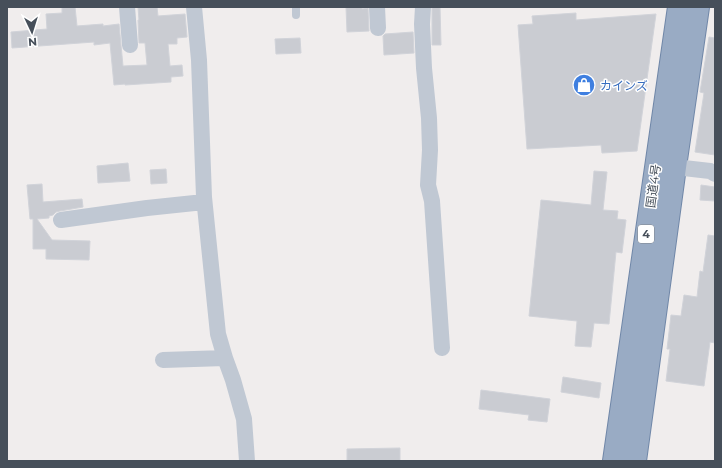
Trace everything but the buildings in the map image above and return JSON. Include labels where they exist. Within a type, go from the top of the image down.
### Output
[{"type":"highway","name":"国道4号","points":[[614,461],[679,7]]},
{"type":"highway","name":"国道4号","points":[[635,461],[698,7]]},
{"type":"street","points":[[127,7],[130,45]]},
{"type":"street","points":[[194,7],[199,60],[204,202],[218,334],[244,419],[247,461]]},
{"type":"street","points":[[377,7],[378,28]]},
{"type":"street","points":[[423,7],[422,24],[424,68],[429,118],[430,150],[428,186],[432,201],[442,348]]},
{"type":"street","points":[[675,167],[710,171],[715,174]]},
{"type":"street","points":[[61,220],[204,202]]},
{"type":"street","points":[[163,360],[225,358]]},
{"type":"place","name":"カインズ","points":[[584,85]]}]
